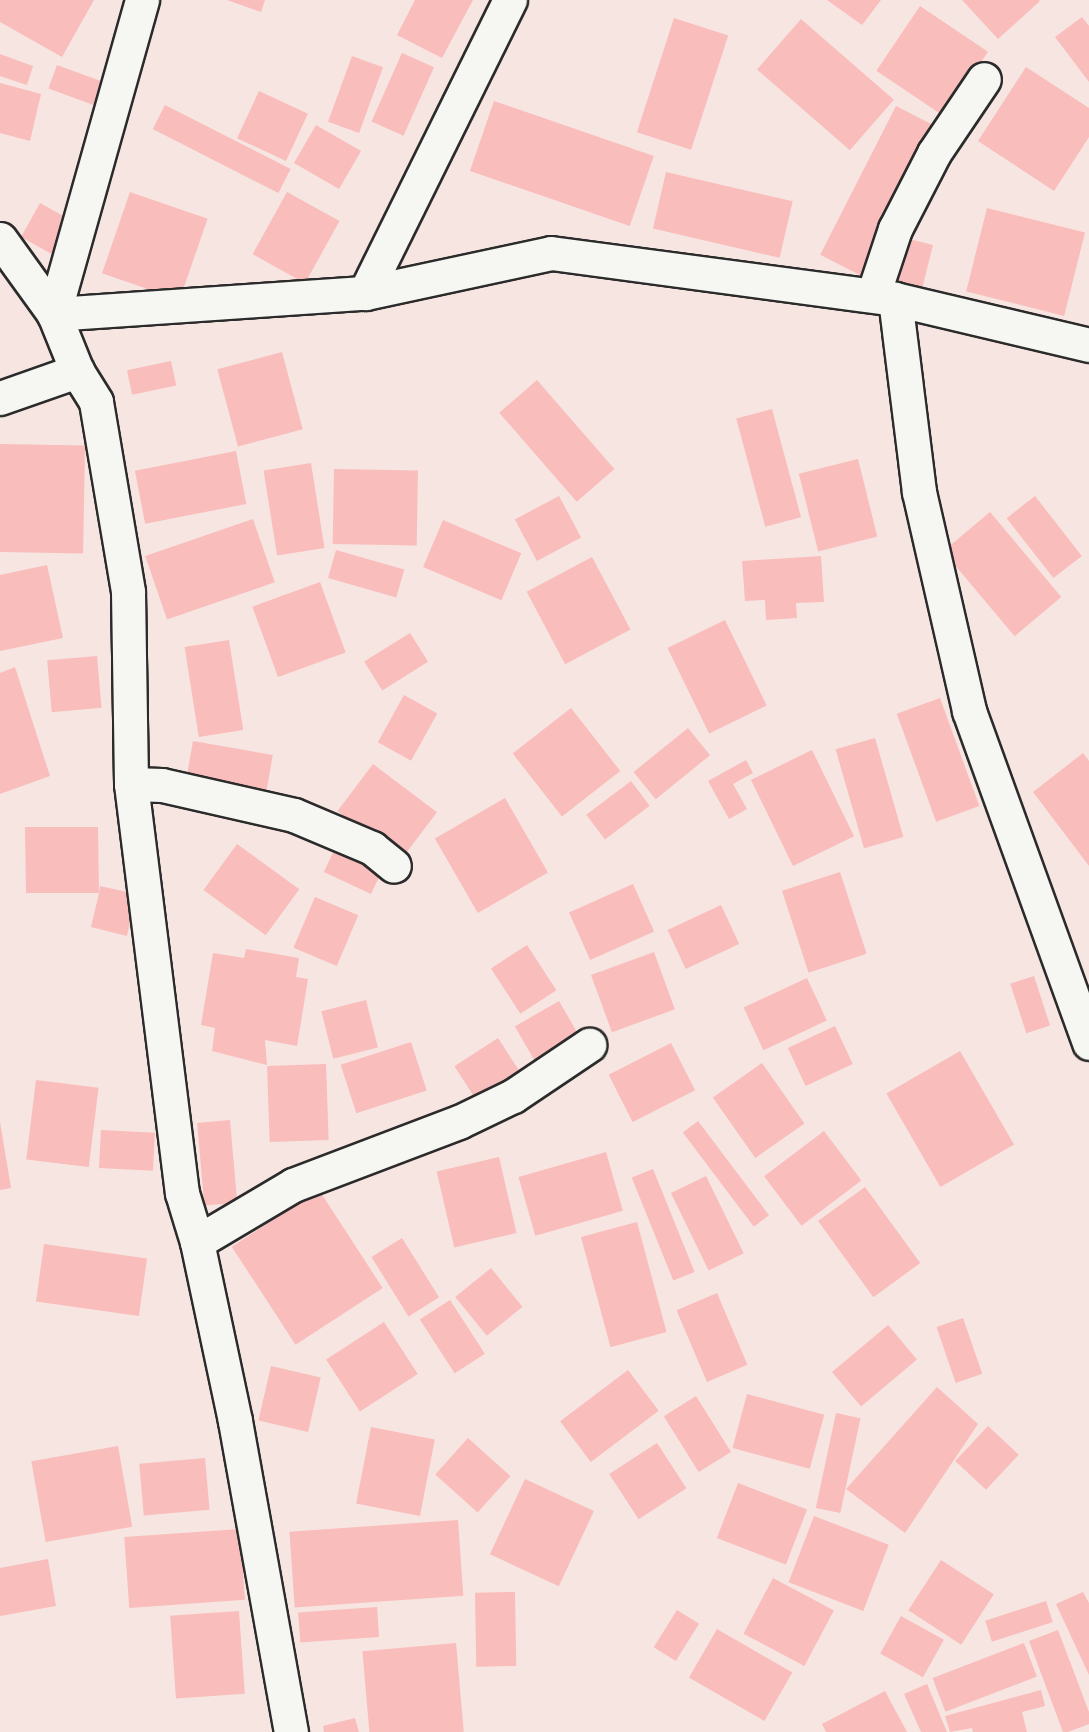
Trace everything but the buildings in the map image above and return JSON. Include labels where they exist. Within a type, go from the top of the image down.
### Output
[{"type":"street","points":[[54,315],[142,0]]},
{"type":"street","points":[[365,293],[510,0]]},
{"type":"street","points":[[984,79],[934,153],[895,229],[884,297],[919,492],[969,711],[1089,1043]]},
{"type":"street","points":[[0,239],[54,315],[77,371],[96,402],[128,592],[131,784],[182,1193],[198,1242],[291,1732]]},
{"type":"street","points":[[54,315],[365,293],[551,253],[884,297],[1089,345]]},
{"type":"street","points":[[0,398],[77,371]]},
{"type":"street","points":[[131,784],[162,784],[294,815],[372,848],[394,866]]},
{"type":"street","points":[[198,1242],[293,1185],[459,1122],[513,1096],[589,1045]]}]
